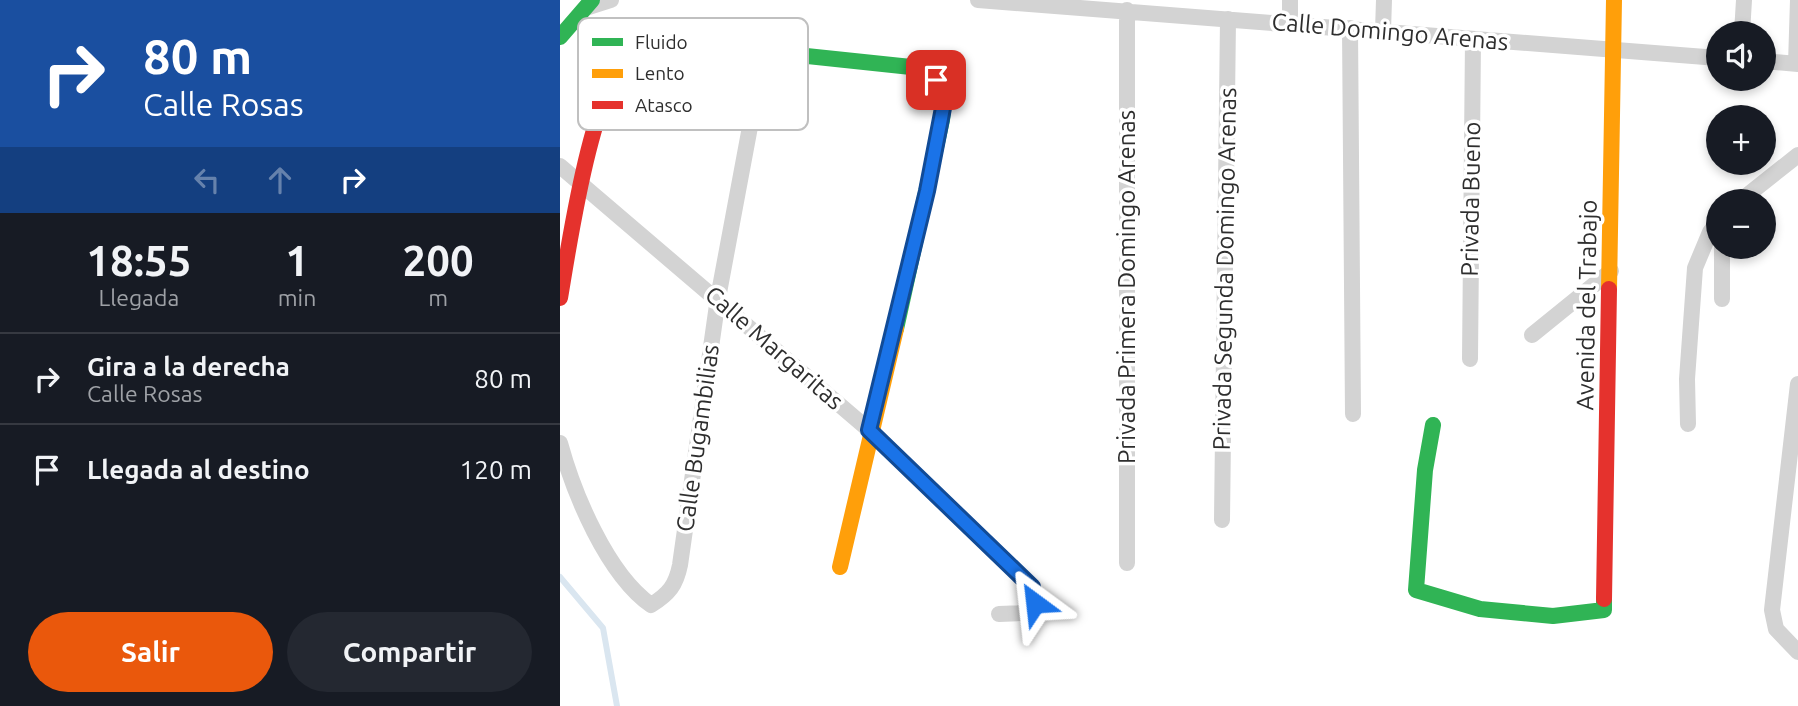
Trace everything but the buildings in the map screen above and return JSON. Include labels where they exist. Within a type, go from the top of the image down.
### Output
[{"type":"street","points":[[560,37],[589,4],[611,0]]},
{"type":"street","name":"Calle Domingo Arenas","points":[[978,0],[1127,10],[1176,7],[1228,19],[1706,57]]},
{"type":"street","points":[[1290,0],[1290,24]]},
{"type":"street","points":[[1383,31],[1384,0]]},
{"type":"street","name":"Avenida del Trabajo","points":[[1433,425],[1425,470],[1416,590],[1480,609],[1553,616],[1604,610],[1614,0]]},
{"type":"street","points":[[1743,21],[1744,0]]},
{"type":"street","points":[[1776,62],[1797,64],[1798,0]]},
{"type":"street","name":"Privada Primera Domingo Arenas","points":[[1127,10],[1127,563]]},
{"type":"street","name":"Privada Segunda Domingo Arenas","points":[[1222,520],[1228,19]]},
{"type":"street","points":[[1350,29],[1353,414]]},
{"type":"street","name":"Privada Bueno","points":[[1470,359],[1473,39]]},
{"type":"street","points":[[808,56],[911,66],[925,71],[936,80],[943,93],[941,120],[924,204],[869,430],[840,567]]},
{"type":"street","points":[[560,298],[582,184],[596,130]]},
{"type":"street","name":"Calle Bugambilias","points":[[560,443],[572,487],[601,545],[640,598],[651,605],[666,596],[677,582],[718,298],[749,130]]},
{"type":"street","points":[[1755,189],[1798,155]]},
{"type":"street","name":"Calle Margaritas","points":[[560,166],[718,298],[869,430],[1032,587],[1035,603],[1023,612],[999,614]]},
{"type":"street","points":[[1688,424],[1687,379],[1695,268],[1706,242]]},
{"type":"street","points":[[1722,259],[1722,299]]},
{"type":"street","points":[[1532,335],[1611,271]]},
{"type":"street","points":[[1798,384],[1772,610],[1776,629],[1798,652]]},
{"type":"waterway","points":[[560,577],[603,628],[617,706]]},
{"type":"traffic: fast","points":[[560,37],[592,0]]},
{"type":"traffic: fast","points":[[808,56],[911,67],[934,80],[941,93],[942,120],[896,329]]},
{"type":"traffic: fast","points":[[1433,425],[1425,470],[1416,590],[1480,609],[1553,616],[1604,610],[1604,599]]},
{"type":"traffic: slow","points":[[1609,289],[1614,0]]},
{"type":"traffic: slow","points":[[840,567],[896,329]]},
{"type":"traffic: jam","points":[[560,298],[576,206],[594,130]]},
{"type":"traffic: jam","points":[[1604,599],[1609,289]]},
{"type":"route","points":[[936,80],[943,93],[943,108],[927,191],[869,430],[1032,587],[1035,603]]}]
